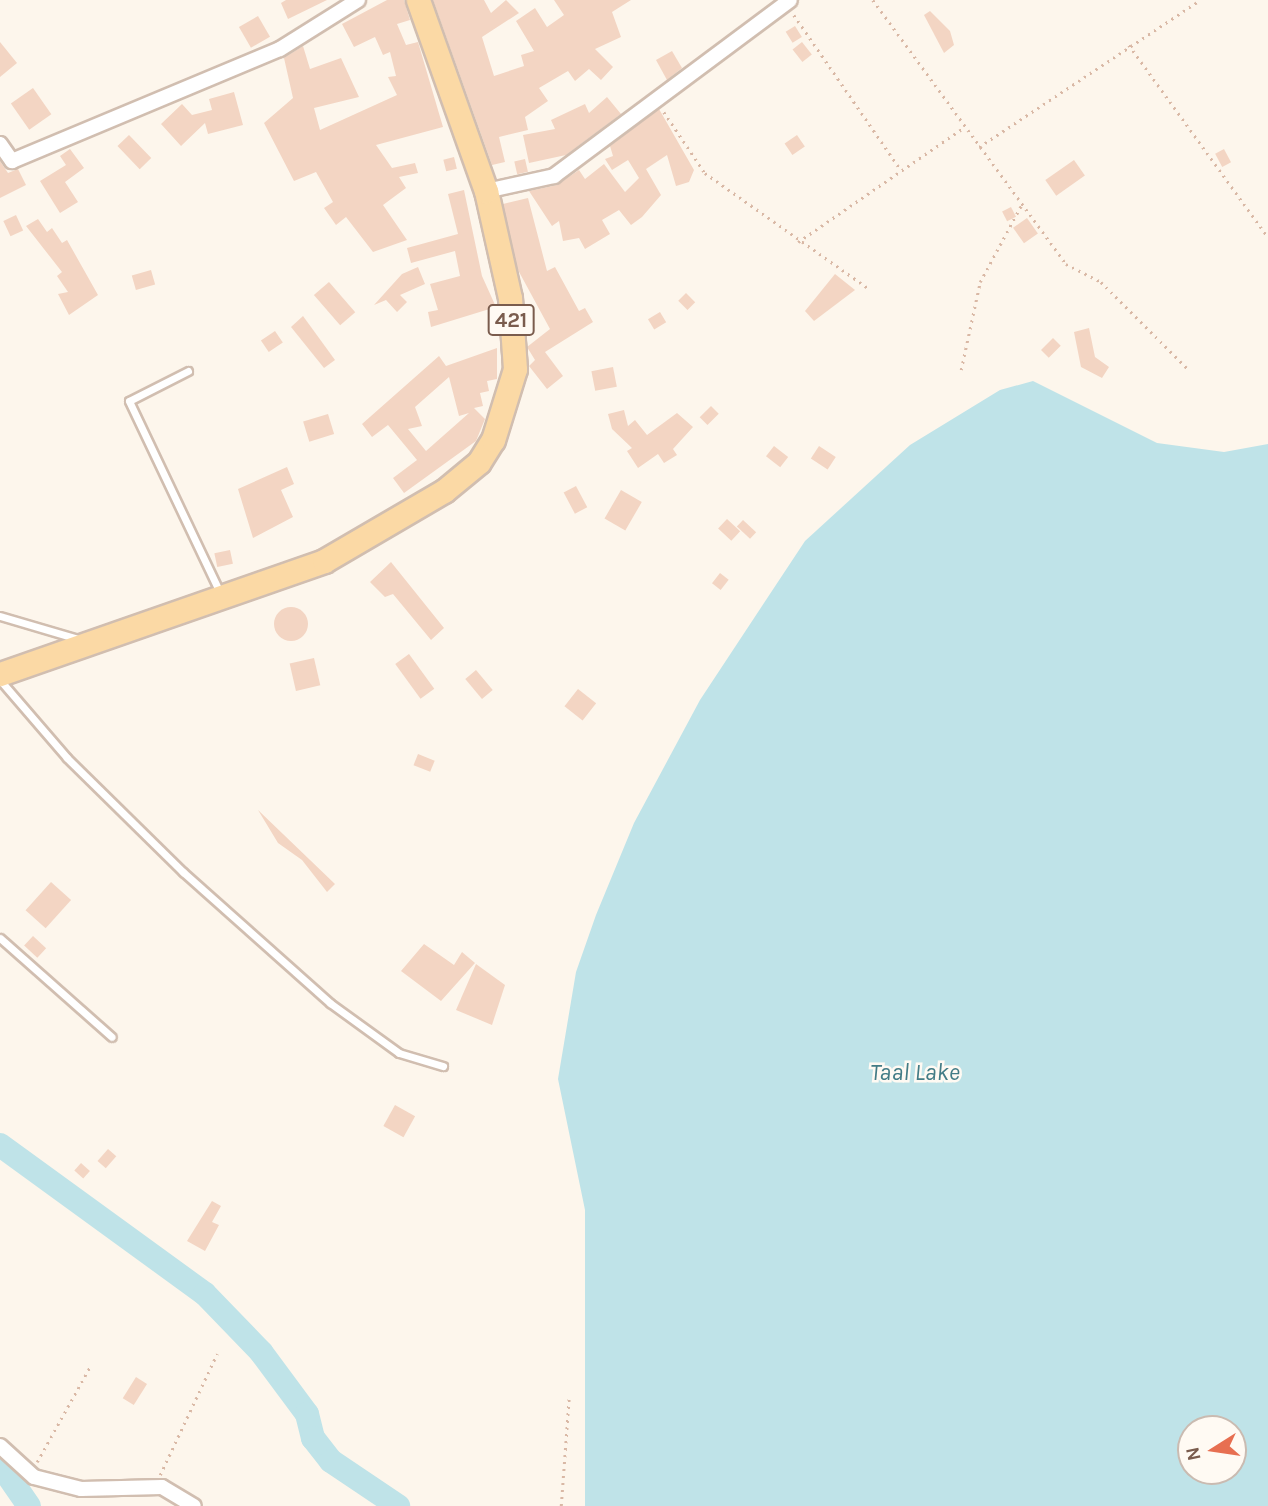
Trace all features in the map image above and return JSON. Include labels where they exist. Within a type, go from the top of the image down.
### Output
[{"type":"main road","name":"421","points":[[0,677],[92,643],[224,600],[324,561],[407,516],[479,463],[493,440],[515,369],[510,298],[486,191],[418,0]]},
{"type":"street","points":[[0,144],[12,161],[280,49],[358,0]]},
{"type":"street","points":[[486,191],[554,176],[658,104],[788,2]]},
{"type":"street","points":[[0,1446],[30,1474],[81,1489],[155,1488],[194,1506]]},
{"type":"lane","points":[[188,371],[129,401],[224,600]]},
{"type":"lane","points":[[0,616],[92,643]]},
{"type":"lane","points":[[0,677],[43,733],[183,872],[330,1003],[399,1053],[443,1066]]},
{"type":"lane","points":[[0,938],[112,1037]]},
{"type":"path","points":[[873,0],[963,128],[1066,264],[1101,282],[1189,370]]},
{"type":"path","points":[[979,147],[1200,0]]},
{"type":"path","points":[[788,2],[901,170]]},
{"type":"path","points":[[1129,45],[1268,237]]},
{"type":"path","points":[[658,104],[705,173],[798,242],[868,288]]},
{"type":"path","points":[[798,242],[963,128]]},
{"type":"path","points":[[961,370],[980,282],[1022,204]]},
{"type":"path","points":[[155,1488],[217,1354]]},
{"type":"path","points":[[30,1474],[91,1365]]},
{"type":"path","points":[[561,1506],[569,1396]]},
{"type":"water","name":"Taal Lake","points":[[1033,381],[1157,443],[1224,452],[1268,444],[1268,1506],[585,1506],[585,1210],[558,1079],[576,972],[634,823],[700,700],[805,541],[910,445],[1000,390]]},
{"type":"building","points":[[286,0],[327,0],[288,19],[281,3]]},
{"type":"building","points":[[387,0],[404,0],[410,20],[397,24],[406,45],[418,42],[443,127],[376,145],[392,168],[415,163],[418,173],[399,177],[406,188],[383,205],[407,240],[373,252],[346,217],[336,225],[324,208],[333,202],[316,172],[294,181],[264,123],[293,98],[284,58],[303,46],[310,69],[341,58],[359,97],[314,108],[320,130],[397,95],[388,77],[396,76],[390,52],[383,55],[375,37],[354,47],[342,24]]},
{"type":"building","points":[[433,0],[484,0],[491,13],[506,0],[519,13],[482,37],[494,76],[524,66],[521,55],[534,51],[516,21],[535,8],[547,27],[564,15],[554,0],[631,0],[612,12],[621,37],[595,49],[613,67],[601,80],[589,69],[575,81],[568,71],[539,88],[548,101],[525,117],[528,130],[499,137],[505,162],[492,165]]},
{"type":"building","points":[[930,11],[950,31],[954,45],[944,53],[924,15]]},
{"type":"building","points":[[258,16],[270,37],[251,48],[239,27]]},
{"type":"building","points":[[795,26],[802,37],[793,43],[786,32]]},
{"type":"building","points":[[0,42],[17,63],[0,77]]},
{"type":"building","points":[[802,42],[812,55],[802,62],[793,49]]},
{"type":"building","points":[[672,51],[682,68],[667,80],[656,60]]},
{"type":"building","points":[[33,88],[51,114],[29,130],[11,103]]},
{"type":"building","points":[[234,92],[243,125],[208,134],[205,123],[181,146],[161,124],[182,104],[192,115],[212,110],[209,99]]},
{"type":"building","points":[[607,97],[621,114],[566,155],[529,163],[523,135],[555,129],[551,120],[585,104],[589,113]]},
{"type":"building","points":[[659,109],[694,170],[689,182],[676,186],[667,155],[646,169],[661,195],[642,217],[631,225],[619,210],[602,220],[610,234],[585,249],[579,238],[563,241],[559,221],[552,226],[529,191],[557,185],[579,170],[585,179],[604,164],[625,192],[639,178],[628,160],[612,170],[605,159],[613,156],[610,146]]},
{"type":"building","points":[[129,135],[151,158],[140,169],[117,146]]},
{"type":"building","points":[[797,135],[805,147],[792,155],[785,143]]},
{"type":"building","points":[[70,149],[84,168],[65,182],[78,202],[60,213],[40,181],[66,165],[60,156]]},
{"type":"building","points":[[1224,149],[1231,162],[1222,167],[1215,154]]},
{"type":"building","points":[[454,157],[457,169],[446,171],[443,160]]},
{"type":"building","points":[[525,159],[528,172],[517,174],[514,161]]},
{"type":"building","points":[[1074,160],[1085,176],[1056,196],[1045,180]]},
{"type":"building","points":[[0,161],[8,173],[18,169],[26,185],[0,198]]},
{"type":"building","points":[[464,190],[482,276],[496,307],[431,327],[428,312],[438,310],[430,284],[460,276],[455,251],[411,263],[407,248],[458,234],[448,194]]},
{"type":"building","points":[[528,198],[547,271],[555,267],[579,311],[585,308],[593,322],[545,352],[563,376],[547,389],[529,366],[535,360],[527,347],[550,329],[518,270],[503,204]]},
{"type":"building","points":[[1011,207],[1016,217],[1007,221],[1002,212]]},
{"type":"building","points":[[16,215],[23,230],[10,236],[3,221]]},
{"type":"building","points":[[1027,218],[1038,234],[1024,243],[1013,228]]},
{"type":"building","points":[[38,219],[47,232],[52,228],[62,243],[67,240],[98,295],[69,315],[58,294],[68,292],[57,276],[62,272],[26,226]]},
{"type":"building","points":[[418,267],[425,284],[400,295],[407,302],[397,312],[386,300],[374,305],[402,274]]},
{"type":"building","points":[[151,270],[155,284],[136,290],[132,276]]},
{"type":"building","points":[[835,274],[855,290],[814,321],[805,311]]},
{"type":"building","points":[[329,282],[355,312],[340,325],[314,295]]},
{"type":"building","points":[[686,293],[695,302],[687,310],[678,301]]},
{"type":"building","points":[[660,312],[666,322],[654,329],[648,319]]},
{"type":"building","points":[[303,316],[335,360],[324,368],[291,327]]},
{"type":"building","points":[[1089,328],[1095,357],[1109,367],[1102,378],[1081,367],[1074,332]]},
{"type":"building","points":[[275,331],[283,343],[269,352],[261,341]]},
{"type":"building","points":[[1053,338],[1061,346],[1049,358],[1041,350]]},
{"type":"building","points":[[497,348],[497,379],[487,381],[489,391],[480,393],[483,406],[474,408],[485,419],[476,441],[404,493],[393,478],[417,460],[388,425],[372,437],[362,424],[439,356],[446,366]],"holes":[[[449,377],[459,416],[469,413],[426,451],[408,429],[422,426],[415,407]]]},
{"type":"building","points":[[613,367],[617,387],[595,391],[591,371]]},
{"type":"building","points":[[711,406],[719,414],[707,425],[700,417]]},
{"type":"building","points":[[624,410],[628,426],[635,420],[647,435],[677,413],[693,427],[673,449],[677,455],[664,463],[658,454],[638,468],[627,451],[632,448],[612,429],[608,414]]},
{"type":"building","points":[[328,414],[334,434],[309,442],[303,422]]},
{"type":"building","points":[[774,446],[788,457],[780,467],[766,456]]},
{"type":"building","points":[[819,446],[836,457],[828,469],[811,459]]},
{"type":"building","points":[[287,467],[294,484],[281,490],[293,517],[253,538],[238,489]]},
{"type":"building","points":[[576,486],[587,507],[575,514],[564,493]]},
{"type":"building","points":[[621,490],[642,502],[625,531],[604,519]]},
{"type":"building","points":[[727,519],[740,531],[731,541],[718,529]]},
{"type":"building","points":[[743,520],[756,532],[750,539],[737,527]]},
{"type":"building","points":[[230,550],[233,564],[217,567],[214,553]]},
{"type":"building","points":[[391,562],[444,628],[431,640],[393,594],[385,597],[370,582]]},
{"type":"building","points":[[720,573],[729,580],[721,590],[712,583]]},
{"type":"building","points":[[291,607],[303,612],[308,624],[303,636],[291,641],[279,636],[274,624],[279,612]]},
{"type":"building","points":[[409,654],[434,689],[421,699],[395,664]]},
{"type":"building","points":[[314,658],[320,685],[296,691],[290,664]]},
{"type":"building","points":[[476,670],[493,690],[482,699],[465,679]]},
{"type":"building","points":[[578,689],[596,703],[583,720],[564,706]]},
{"type":"building","points":[[418,754],[435,761],[430,772],[414,765]]},
{"type":"building","points":[[258,810],[335,884],[327,892],[302,860],[278,843]]},
{"type":"building","points":[[51,882],[71,900],[46,928],[26,910]]},
{"type":"building","points":[[33,936],[46,948],[37,958],[24,946]]},
{"type":"building","points":[[424,944],[454,965],[462,952],[475,963],[441,1001],[401,971]]},
{"type":"building","points":[[476,964],[505,985],[492,1025],[456,1010]]},
{"type":"building","points":[[395,1105],[415,1116],[403,1137],[383,1126]]},
{"type":"building","points":[[108,1149],[116,1156],[106,1168],[98,1161]]},
{"type":"building","points":[[81,1163],[90,1171],[83,1178],[74,1170]]},
{"type":"building","points":[[212,1201],[221,1206],[212,1222],[219,1225],[205,1251],[187,1241]]},
{"type":"building","points":[[136,1377],[147,1384],[134,1405],[123,1398]]},
{"type":"waterway","points":[[0,1145],[205,1294],[261,1352],[307,1414],[313,1438],[331,1461],[398,1506]]},
{"type":"waterway","points":[[0,1464],[29,1506]]}]
